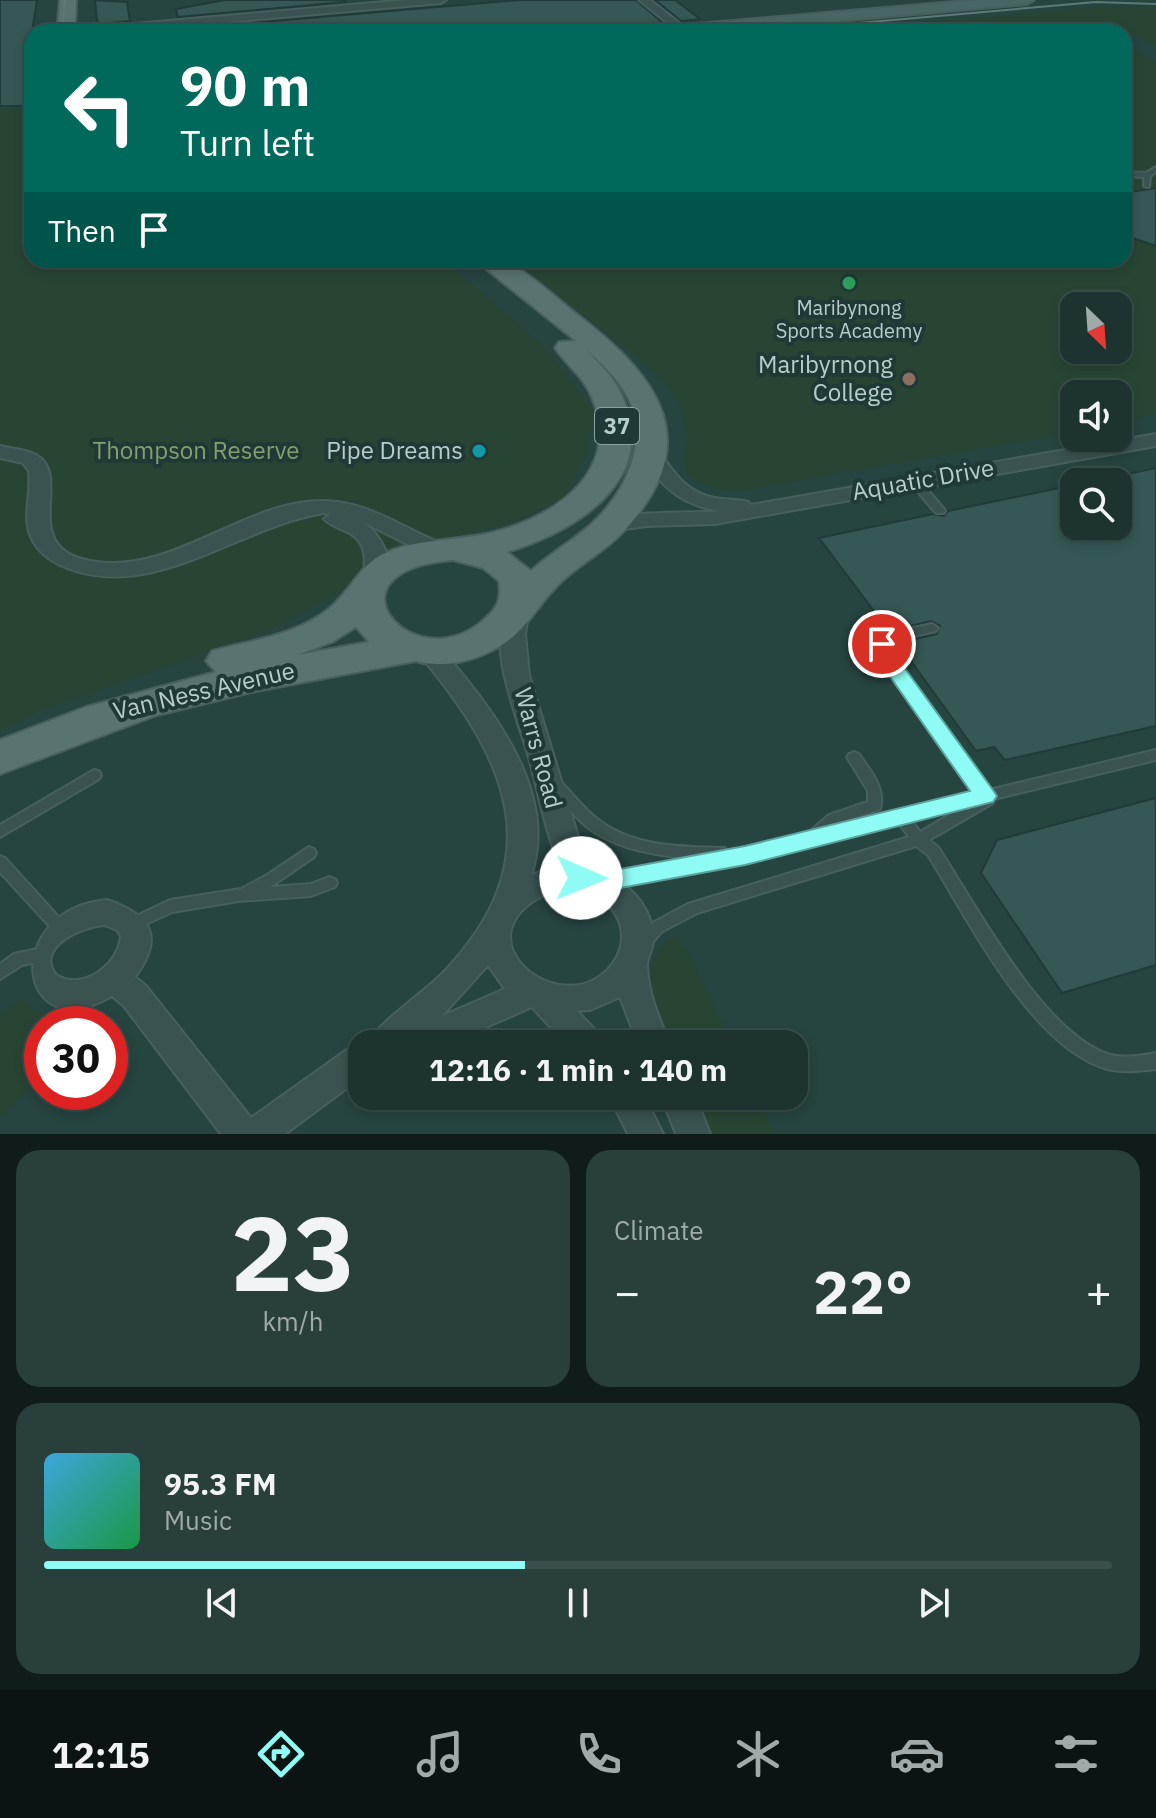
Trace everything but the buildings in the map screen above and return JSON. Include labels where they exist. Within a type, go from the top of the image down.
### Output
[{"type":"main road","points":[[66,24],[68,0]]},
{"type":"main road","name":"37","points":[[373,582],[396,562],[445,549],[491,546],[553,525],[588,499],[609,470],[617,423],[614,407],[591,369],[476,268]]},
{"type":"main road","name":"37","points":[[422,649],[471,645],[497,632],[551,572],[611,525],[644,478],[650,452],[652,431],[644,399],[620,367],[498,268]]},
{"type":"main road","name":"37","points":[[445,549],[492,557],[507,567],[517,579],[521,592],[517,611]]},
{"type":"main road","points":[[373,582],[366,599],[366,612],[372,624],[397,642],[422,649]]},
{"type":"main road","name":"Van Ness Avenue","points":[[0,745],[138,688],[316,633],[347,614],[373,582]]},
{"type":"main road","name":"Van Ness Avenue","points":[[0,758],[78,724],[134,706],[266,675],[422,649]]},
{"type":"street","points":[[168,24],[441,0]]},
{"type":"street","points":[[644,0],[673,24]]},
{"type":"street","points":[[759,24],[1027,0]]},
{"type":"street","name":"Aquatic Drive","points":[[1132,436],[1156,437]]},
{"type":"street","name":"Aquatic Drive","points":[[611,525],[646,520],[715,518],[1156,437]]},
{"type":"street","points":[[0,452],[30,459],[39,470],[41,536],[49,548],[60,556],[87,568],[108,570],[162,561],[309,509],[346,509],[378,519],[400,535],[445,549]]},
{"type":"street","name":"Aquatic Drive","points":[[650,452],[668,483],[696,499],[732,506],[778,506]]},
{"type":"street","name":"Aquatic Drive","points":[[1068,454],[1073,452]]},
{"type":"street","points":[[265,524],[304,516],[357,526],[373,542],[377,555],[373,582]]},
{"type":"street","name":"Warrs Road","points":[[517,611],[512,641],[515,659],[561,837],[590,880]]},
{"type":"street","name":"Warrs Road","points":[[422,649],[486,722],[511,771],[518,799],[522,847],[516,884],[499,921]]},
{"type":"street","points":[[402,1030],[429,1010],[481,953],[517,895],[536,883],[558,877],[590,880],[615,891],[635,917],[637,1004],[648,1030]]},
{"type":"street","points":[[83,914],[117,914],[131,925],[137,940],[136,949],[131,961],[115,979],[86,993],[57,993],[46,987],[39,977],[37,956],[42,945],[59,927],[83,914]]},
{"type":"street","points":[[499,921],[496,948],[503,966],[515,981],[537,994],[573,1030]]},
{"type":"street","points":[[447,1030],[537,994],[568,1000],[594,995],[616,983],[635,957]]},
{"type":"street","points":[[115,979],[135,996],[242,1134]]},
{"type":"street","points":[[258,1134],[348,1068]]},
{"type":"street","points":[[258,1134],[348,1078]]},
{"type":"street","points":[[633,1110],[646,1134]]},
{"type":"street","points":[[684,1110],[693,1134]]},
{"type":"lane","points":[[1132,174],[1147,175],[1156,169]]},
{"type":"lane","points":[[1147,175],[1147,186]]},
{"type":"lane","points":[[915,482],[940,511]]},
{"type":"lane","points":[[932,628],[885,640],[883,651],[987,797]]},
{"type":"lane","points":[[590,880],[745,855],[1156,755]]},
{"type":"lane","points":[[810,838],[834,819],[875,805],[875,790],[854,757]]},
{"type":"lane","points":[[0,832],[94,775]]},
{"type":"lane","points":[[548,779],[596,826],[642,846],[693,853],[745,855]]},
{"type":"lane","points":[[635,957],[656,928],[693,908],[918,840],[987,797]]},
{"type":"lane","points":[[902,817],[918,840],[933,851],[1022,987],[1054,1027],[1104,1060],[1131,1064],[1156,1061]]},
{"type":"lane","points":[[239,895],[272,879],[309,853]]},
{"type":"lane","points":[[1,865],[59,927]]},
{"type":"lane","points":[[131,925],[170,906],[239,895],[293,893],[330,883]]},
{"type":"lane","points":[[0,972],[19,959],[37,956]]},
{"type":"green space","points":[[1123,5],[1156,8],[1156,45],[1132,34],[1132,24],[1112,24],[1080,9]]},
{"type":"green space","points":[[1076,8],[1108,24],[908,24]]},
{"type":"green space","name":"Maribynong Sports Academy","points":[[1132,48],[1156,61],[1156,413],[1132,419],[1132,380],[1060,380],[1060,434],[744,490],[708,486],[687,471],[684,462],[686,428],[673,395],[658,374],[524,268],[1132,268]]},
{"type":"green space","name":"Thompson Reserve","points":[[24,109],[24,268],[453,268],[541,344],[594,410],[588,452],[563,498],[518,521],[390,552],[342,591],[272,629],[36,712],[0,732],[0,110]]},
{"type":"green space","points":[[677,936],[691,957],[725,1030],[662,1030],[651,1002],[649,987],[654,958],[663,946]]},
{"type":"green space","points":[[20,1000],[30,1006],[24,1006],[24,1094],[0,1120],[0,1016]]},
{"type":"green space","points":[[702,1110],[763,1110],[774,1134],[711,1134]]},
{"type":"tram line","points":[[63,24],[65,0]]},
{"type":"tram line","points":[[847,24],[1096,2],[1156,4]]},
{"type":"place","name":"Maribynong Sports Academy","points":[[849,283]]},
{"type":"place","name":"Maribyrnong College","points":[[909,379]]},
{"type":"place","name":"Pipe Dreams","points":[[479,451]]},
{"type":"route","points":[[581,878],[599,883],[745,855],[986,796],[887,658],[882,644]]}]
